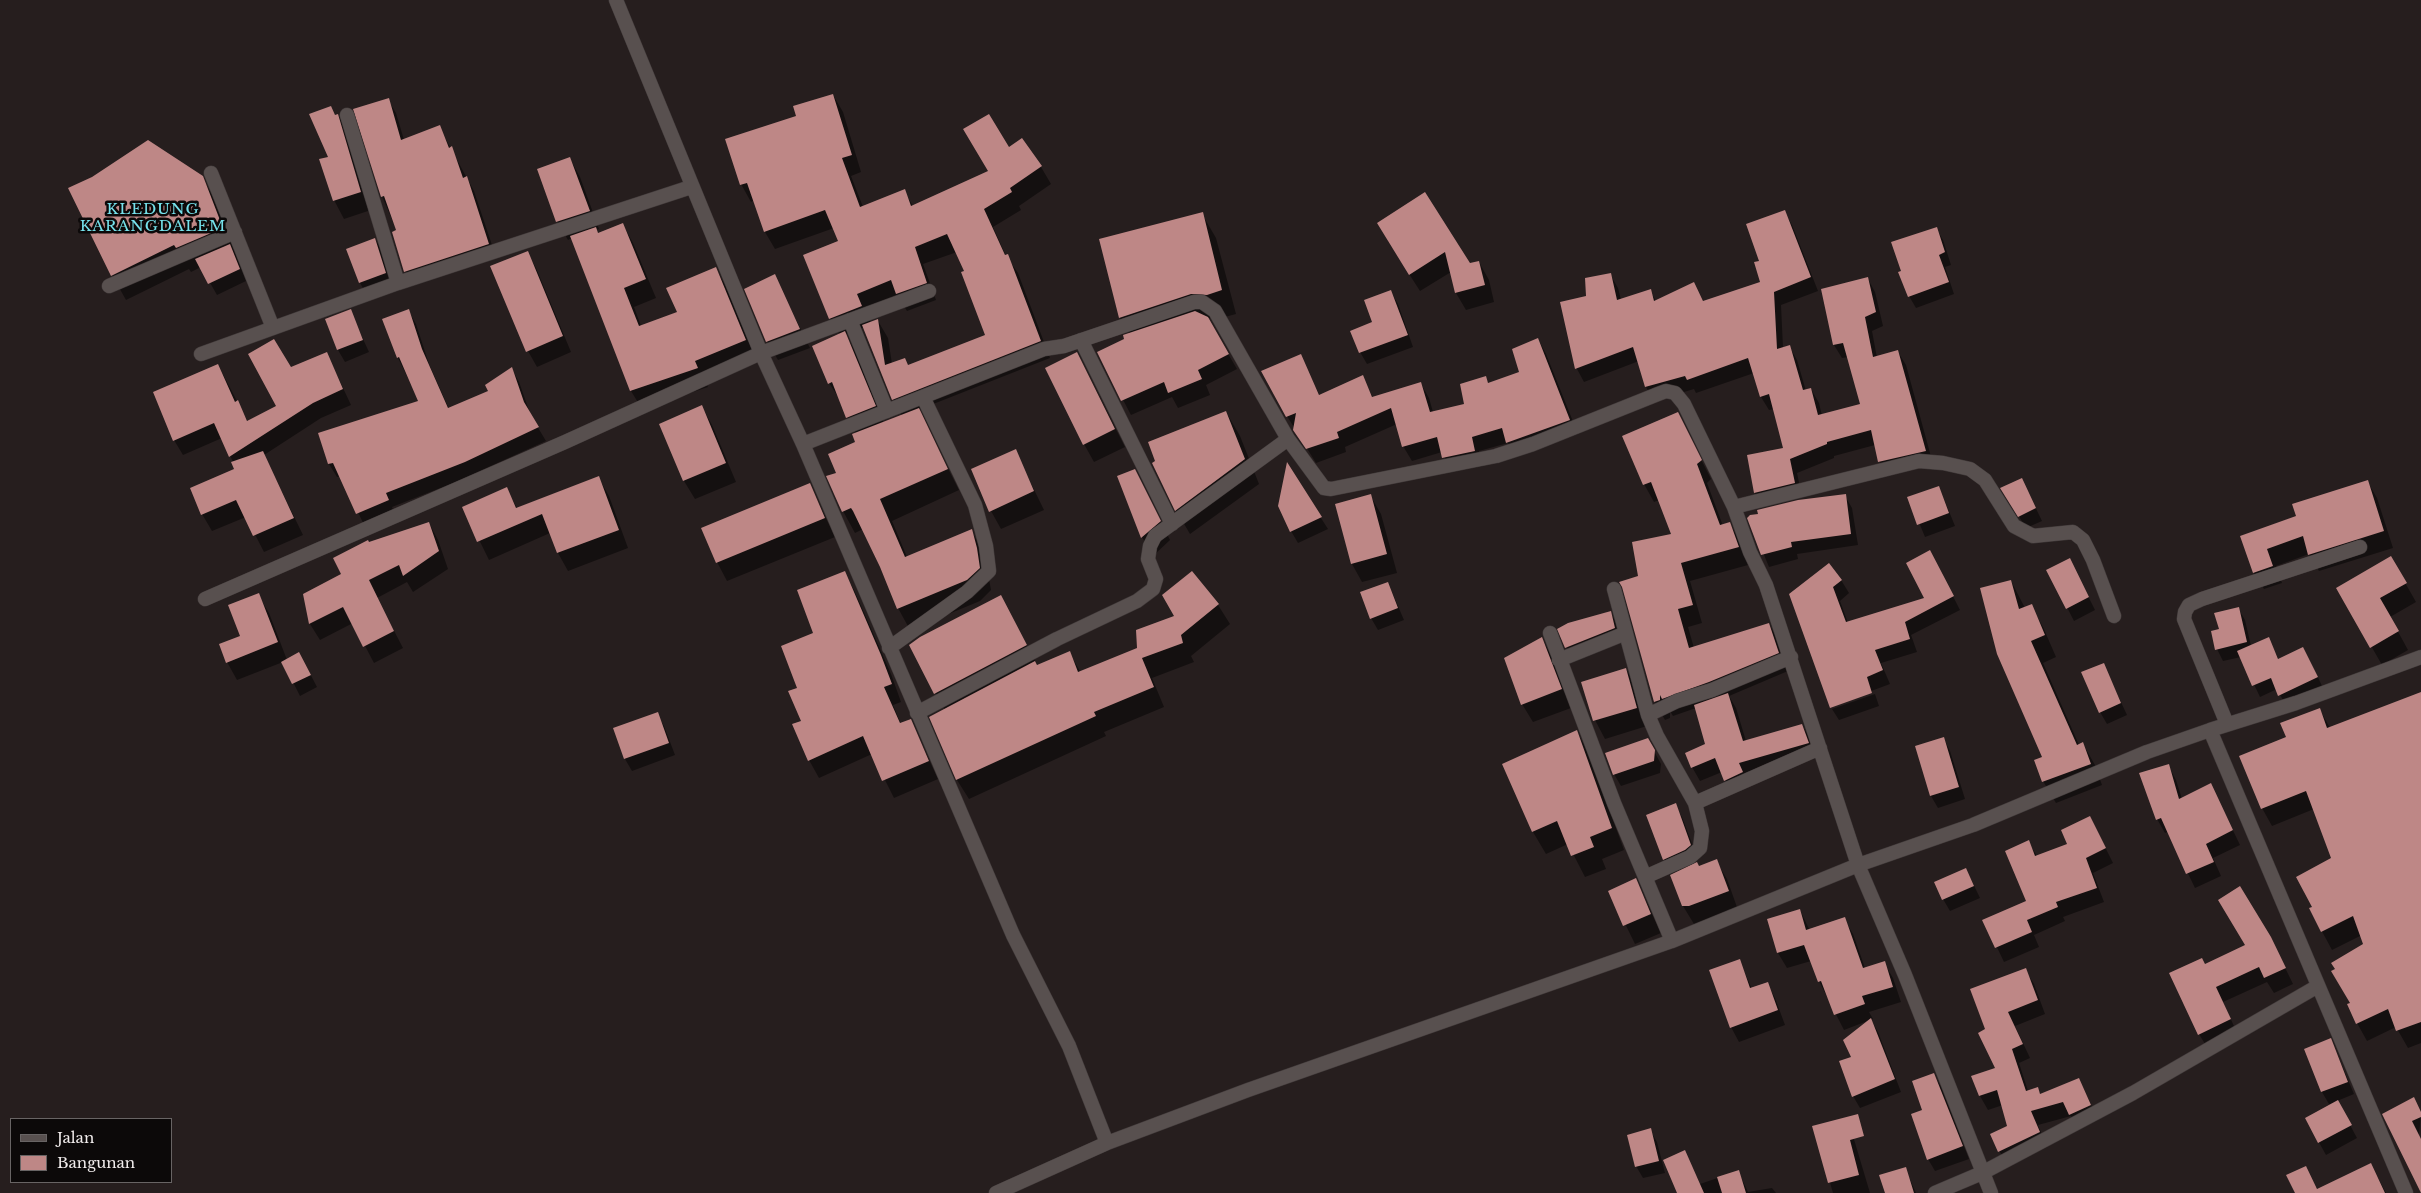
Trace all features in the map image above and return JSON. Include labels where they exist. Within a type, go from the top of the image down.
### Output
[{"type":"street","points":[[616,0],[691,188],[761,353],[803,444],[889,648],[1014,935],[1068,1046],[1107,1144]]},
{"type":"street","points":[[347,115],[398,283]]},
{"type":"street","points":[[211,173],[273,328]]},
{"type":"street","points":[[202,354],[398,283],[691,188]]},
{"type":"street","points":[[109,286],[235,232]]},
{"type":"street","points":[[205,599],[565,442],[761,353],[929,290]]},
{"type":"street","points":[[803,444],[1044,349],[1064,346],[1194,302],[1209,305],[1215,311],[1288,439],[1316,480],[1324,488],[1331,489],[1496,456],[1533,444],[1666,391],[1675,393],[1684,404],[1734,507],[1750,552],[1766,586],[1792,658],[1858,865],[1905,975],[1991,1193]]},
{"type":"street","points":[[850,320],[888,411]]},
{"type":"street","points":[[1081,340],[1172,524]]},
{"type":"street","points":[[889,648],[967,592],[989,571],[986,546],[975,505],[923,397]]},
{"type":"street","points":[[917,713],[1057,639],[1137,601],[1153,588],[1156,579],[1148,559],[1150,546],[1155,536],[1288,439]]},
{"type":"street","points":[[1734,507],[1919,461],[1970,468],[1985,480],[2014,526],[2034,536],[2073,532],[2083,540],[2093,560],[2114,616]]},
{"type":"street","points":[[2227,724],[2184,619],[2189,605],[2202,599],[2360,547]]},
{"type":"street","points":[[1614,589],[1648,715],[1656,736],[1695,803],[1702,831],[1700,848],[1690,857],[1644,877]]},
{"type":"street","points":[[1550,633],[1644,877],[1672,941]]},
{"type":"street","points":[[1559,660],[1626,633]]},
{"type":"street","points":[[996,1193],[1107,1144],[1257,1087],[1672,941],[1858,865],[1973,825],[2147,752],[2227,724],[2296,703],[2421,656]]},
{"type":"street","points":[[1648,715],[1677,701],[1712,690],[1792,658]]},
{"type":"street","points":[[2210,730],[2406,1193]]},
{"type":"street","points":[[1695,803],[1820,748]]},
{"type":"street","points":[[1935,1193],[1982,1173],[2133,1093],[2318,986]]},
{"type":"building","points":[[833,94],[852,155],[842,158],[860,207],[905,189],[911,206],[988,171],[963,129],[989,114],[1009,147],[1022,138],[1042,166],[1010,188],[1012,192],[984,209],[1005,255],[1008,254],[1041,341],[892,400],[862,325],[878,319],[885,365],[905,358],[908,365],[985,335],[961,272],[964,271],[947,234],[915,247],[927,283],[896,294],[891,280],[857,294],[862,306],[829,319],[803,255],[838,241],[825,210],[764,232],[747,183],[740,185],[725,139],[796,116],[793,106]]},
{"type":"building","points":[[389,98],[401,140],[440,125],[449,148],[452,146],[463,178],[467,176],[489,244],[404,272],[392,232],[396,230],[384,196],[381,197],[353,109]]},
{"type":"building","points":[[331,106],[335,115],[338,114],[361,192],[333,201],[319,159],[328,157],[309,114]]},
{"type":"building","points":[[148,140],[203,176],[223,228],[176,248],[174,245],[111,276],[68,188],[92,177]]},
{"type":"building","points":[[570,157],[590,211],[556,222],[537,169]]},
{"type":"building","points":[[1425,192],[1470,263],[1479,261],[1485,285],[1455,293],[1445,252],[1409,275],[1377,223]]},
{"type":"building","points":[[1785,210],[1811,277],[1774,292],[1777,349],[1790,345],[1803,390],[1811,388],[1818,415],[1860,404],[1843,343],[1833,345],[1821,289],[1868,277],[1876,312],[1865,317],[1873,357],[1898,350],[1926,451],[1878,462],[1871,430],[1827,442],[1827,444],[1790,459],[1795,483],[1754,493],[1747,455],[1783,448],[1769,394],[1760,397],[1748,358],[1687,380],[1685,376],[1645,387],[1633,347],[1575,369],[1560,302],[1586,296],[1585,278],[1611,273],[1617,300],[1651,289],[1654,301],[1694,282],[1703,301],[1760,282],[1754,262],[1759,261],[1746,224]]},
{"type":"building","points":[[1203,212],[1222,290],[1207,295],[1191,294],[1119,318],[1099,239]]},
{"type":"building","points":[[623,223],[646,279],[624,288],[639,326],[677,312],[666,288],[716,267],[746,340],[695,361],[698,368],[630,391],[570,236],[596,227],[598,233]]},
{"type":"building","points":[[1937,227],[1945,252],[1939,255],[1949,282],[1908,297],[1898,272],[1901,271],[1891,242]]},
{"type":"building","points":[[375,238],[386,273],[359,283],[346,249]]},
{"type":"building","points":[[230,244],[240,269],[208,284],[195,259]]},
{"type":"building","points":[[528,251],[563,336],[526,352],[490,266]]},
{"type":"building","points":[[775,274],[800,329],[766,342],[744,289]]},
{"type":"building","points":[[1391,290],[1408,335],[1359,353],[1350,331],[1372,322],[1364,300]]},
{"type":"building","points":[[351,309],[363,340],[337,350],[325,319]]},
{"type":"building","points":[[409,309],[422,349],[448,408],[488,391],[485,385],[512,367],[524,402],[539,427],[465,462],[386,493],[389,500],[356,514],[333,463],[328,464],[318,433],[418,401],[399,357],[397,358],[382,319]]},
{"type":"building","points":[[1195,311],[1208,317],[1229,354],[1198,370],[1202,379],[1168,393],[1164,382],[1121,401],[1097,352],[1124,339],[1123,335]]},
{"type":"building","points":[[845,331],[876,406],[846,418],[832,382],[828,384],[812,346]]},
{"type":"building","points":[[1538,338],[1570,420],[1506,443],[1502,428],[1472,437],[1475,451],[1442,458],[1437,437],[1402,447],[1391,408],[1337,432],[1339,438],[1306,449],[1293,430],[1296,413],[1286,417],[1261,371],[1301,354],[1319,395],[1363,375],[1372,397],[1421,382],[1430,412],[1464,404],[1460,384],[1486,376],[1488,383],[1519,372],[1512,349]]},
{"type":"building","points":[[274,339],[291,367],[327,352],[343,389],[313,403],[229,457],[214,423],[173,441],[153,392],[218,364],[235,402],[238,400],[247,421],[276,406],[248,354]]},
{"type":"building","points":[[1077,352],[1115,429],[1083,445],[1045,368]]},
{"type":"building","points":[[702,405],[726,463],[683,481],[659,424]]},
{"type":"building","points":[[919,408],[948,469],[880,499],[905,557],[972,529],[980,568],[967,580],[897,609],[880,567],[853,511],[851,508],[842,512],[826,476],[836,473],[828,454],[855,442],[852,434]]},
{"type":"building","points":[[1226,411],[1245,459],[1175,511],[1152,463],[1155,461],[1148,442]]},
{"type":"building","points":[[1678,412],[1702,460],[1697,464],[1720,525],[1730,522],[1739,547],[1681,563],[1693,605],[1678,609],[1689,648],[1769,623],[1779,653],[1662,699],[1660,695],[1660,700],[1654,702],[1619,582],[1638,576],[1632,542],[1671,534],[1651,482],[1643,485],[1622,436]]},
{"type":"building","points":[[1016,449],[1034,491],[989,512],[971,469]]},
{"type":"building","points":[[263,451],[294,518],[253,536],[236,500],[201,515],[190,488],[234,469],[231,462]]},
{"type":"building","points":[[1287,462],[1322,517],[1290,532],[1278,506]]},
{"type":"building","points":[[1135,469],[1161,521],[1141,538],[1117,476]]},
{"type":"building","points":[[599,476],[619,530],[557,553],[542,514],[477,542],[462,507],[507,487],[516,508]]},
{"type":"building","points":[[2022,478],[2036,508],[2018,517],[2000,488]]},
{"type":"building","points":[[2368,480],[2384,531],[2308,555],[2303,536],[2267,549],[2273,566],[2253,573],[2240,536],[2296,516],[2292,504]]},
{"type":"building","points":[[810,483],[825,518],[716,563],[701,528]]},
{"type":"building","points":[[1939,486],[1949,513],[1917,525],[1907,497]]},
{"type":"building","points":[[1371,494],[1387,554],[1351,564],[1335,504]]},
{"type":"building","points":[[1846,494],[1851,534],[1791,542],[1792,547],[1761,555],[1747,518],[1750,515],[1758,514],[1757,510],[1798,500]]},
{"type":"building","points":[[429,522],[439,551],[403,576],[399,565],[369,580],[394,631],[363,647],[343,607],[309,624],[303,594],[341,574],[333,558],[368,540],[369,542]]},
{"type":"building","points":[[1930,550],[1954,596],[1905,622],[1910,639],[1875,650],[1883,670],[1867,677],[1872,693],[1830,708],[1789,594],[1829,563],[1842,580],[1833,587],[1846,622],[1924,598],[1906,563]]},
{"type":"building","points":[[2391,556],[2407,583],[2380,598],[2399,631],[2370,648],[2336,588]]},
{"type":"building","points":[[2070,558],[2089,597],[2066,609],[2046,570]]},
{"type":"building","points":[[845,571],[892,684],[884,687],[900,723],[911,719],[929,761],[882,781],[863,736],[808,761],[792,724],[801,721],[788,691],[797,688],[781,646],[813,633],[797,590]]},
{"type":"building","points":[[1192,571],[1219,604],[1181,635],[1183,643],[1142,658],[1154,687],[1094,712],[1096,716],[956,780],[929,717],[1035,661],[1037,665],[1070,651],[1078,672],[1137,648],[1136,630],[1174,616],[1162,595]]},
{"type":"building","points":[[2011,580],[2019,609],[2032,604],[2045,635],[2031,641],[2077,745],[2083,742],[2091,764],[2042,782],[2034,760],[2042,757],[1997,654],[1980,588]]},
{"type":"building","points":[[1388,582],[1398,608],[1370,619],[1360,592]]},
{"type":"building","points":[[259,593],[278,642],[226,663],[219,644],[240,636],[228,605]]},
{"type":"building","points":[[1001,595],[1027,645],[934,694],[909,645],[920,637]]},
{"type":"building","points":[[2239,607],[2247,642],[2215,650],[2211,631],[2219,629],[2214,613]]},
{"type":"building","points":[[1611,611],[1615,628],[1565,648],[1557,629],[1568,623]]},
{"type":"building","points":[[1542,637],[1562,689],[1521,705],[1504,658]]},
{"type":"building","points":[[2269,637],[2278,659],[2303,647],[2318,677],[2278,696],[2271,678],[2252,686],[2237,651]]},
{"type":"building","points":[[299,652],[311,675],[292,684],[281,662]]},
{"type":"building","points":[[2104,663],[2121,703],[2099,713],[2081,672]]},
{"type":"building","points":[[1626,668],[1637,708],[1593,721],[1581,682]]},
{"type":"building","points":[[2421,692],[2421,1022],[2396,1031],[2388,1009],[2356,1024],[2347,1004],[2350,1003],[2331,971],[2335,969],[2331,963],[2363,944],[2353,916],[2321,932],[2309,908],[2312,907],[2296,877],[2331,858],[2306,791],[2261,809],[2239,756],[2286,737],[2280,723],[2320,708],[2327,728]]},
{"type":"building","points":[[1728,693],[1743,741],[1802,724],[1809,743],[1739,763],[1743,772],[1724,781],[1715,758],[1691,768],[1685,753],[1705,744],[1694,705]]},
{"type":"building","points":[[658,712],[669,743],[624,759],[613,728]]},
{"type":"building","points":[[1577,730],[1612,828],[1590,837],[1594,847],[1571,856],[1557,821],[1532,832],[1502,764]]},
{"type":"building","points":[[1944,737],[1959,787],[1930,796],[1915,746]]},
{"type":"building","points":[[1648,738],[1655,750],[1654,761],[1613,775],[1605,753]]},
{"type":"building","points":[[2169,764],[2179,799],[2211,783],[2233,830],[2206,844],[2214,862],[2186,874],[2161,818],[2156,820],[2139,773]]},
{"type":"building","points":[[1676,803],[1691,845],[1685,850],[1663,860],[1646,815]]},
{"type":"building","points":[[2090,816],[2106,848],[2086,858],[2097,888],[2056,902],[2058,907],[2027,920],[2032,932],[1995,948],[1982,920],[2026,901],[2005,851],[2029,840],[2035,856],[2067,844],[2061,830]]},
{"type":"building","points":[[1717,859],[1729,891],[1689,906],[1682,906],[1670,875],[1697,862],[1699,866]]},
{"type":"building","points":[[1966,868],[1974,886],[1942,900],[1934,882]]},
{"type":"building","points":[[1636,878],[1651,914],[1623,926],[1608,891]]},
{"type":"building","points":[[2240,886],[2271,937],[2286,968],[2264,978],[2259,967],[2216,987],[2231,1019],[2198,1035],[2169,973],[2202,958],[2205,964],[2245,945],[2218,900]]},
{"type":"building","points":[[1800,909],[1806,930],[1845,917],[1863,968],[1885,961],[1893,987],[1862,996],[1865,1004],[1834,1015],[1821,981],[1818,982],[1804,945],[1777,953],[1767,919]]},
{"type":"building","points":[[1740,959],[1750,988],[1768,982],[1778,1010],[1730,1028],[1709,970]]},
{"type":"building","points":[[2026,968],[2038,1000],[2008,1012],[2023,1044],[2012,1049],[2026,1091],[2038,1087],[2040,1094],[2079,1078],[2091,1105],[2069,1115],[2063,1102],[2031,1111],[2040,1132],[1998,1152],[1990,1134],[2007,1126],[1997,1090],[1979,1096],[1971,1076],[1995,1068],[1978,1033],[1985,1029],[1970,989]]},
{"type":"building","points":[[1871,1018],[1895,1079],[1852,1097],[1839,1061],[1851,1057],[1843,1040]]},
{"type":"building","points":[[2331,1038],[2348,1082],[2321,1092],[2304,1049]]},
{"type":"building","points":[[1934,1073],[1963,1146],[1927,1160],[1911,1114],[1922,1110],[1912,1081]]},
{"type":"building","points":[[2414,1097],[2421,1112],[2421,1117],[2412,1121],[2421,1139],[2421,1193],[2382,1114]]},
{"type":"building","points":[[2338,1100],[2352,1125],[2318,1143],[2305,1118]]},
{"type":"building","points":[[1858,1114],[1864,1136],[1850,1140],[1859,1175],[1828,1183],[1812,1126]]},
{"type":"building","points":[[1651,1128],[1659,1161],[1635,1167],[1627,1135]]},
{"type":"building","points":[[1685,1150],[1704,1193],[1677,1193],[1663,1160]]},
{"type":"building","points":[[2371,1163],[2385,1193],[2295,1193],[2286,1175],[2306,1166],[2317,1189]]},
{"type":"building","points":[[1906,1167],[1914,1193],[1885,1193],[1879,1175]]},
{"type":"building","points":[[1739,1170],[1746,1193],[1722,1193],[1717,1177]]},
{"type":"district","name":"KLEDUNG KARANGDALEM","points":[[153,218]]}]
